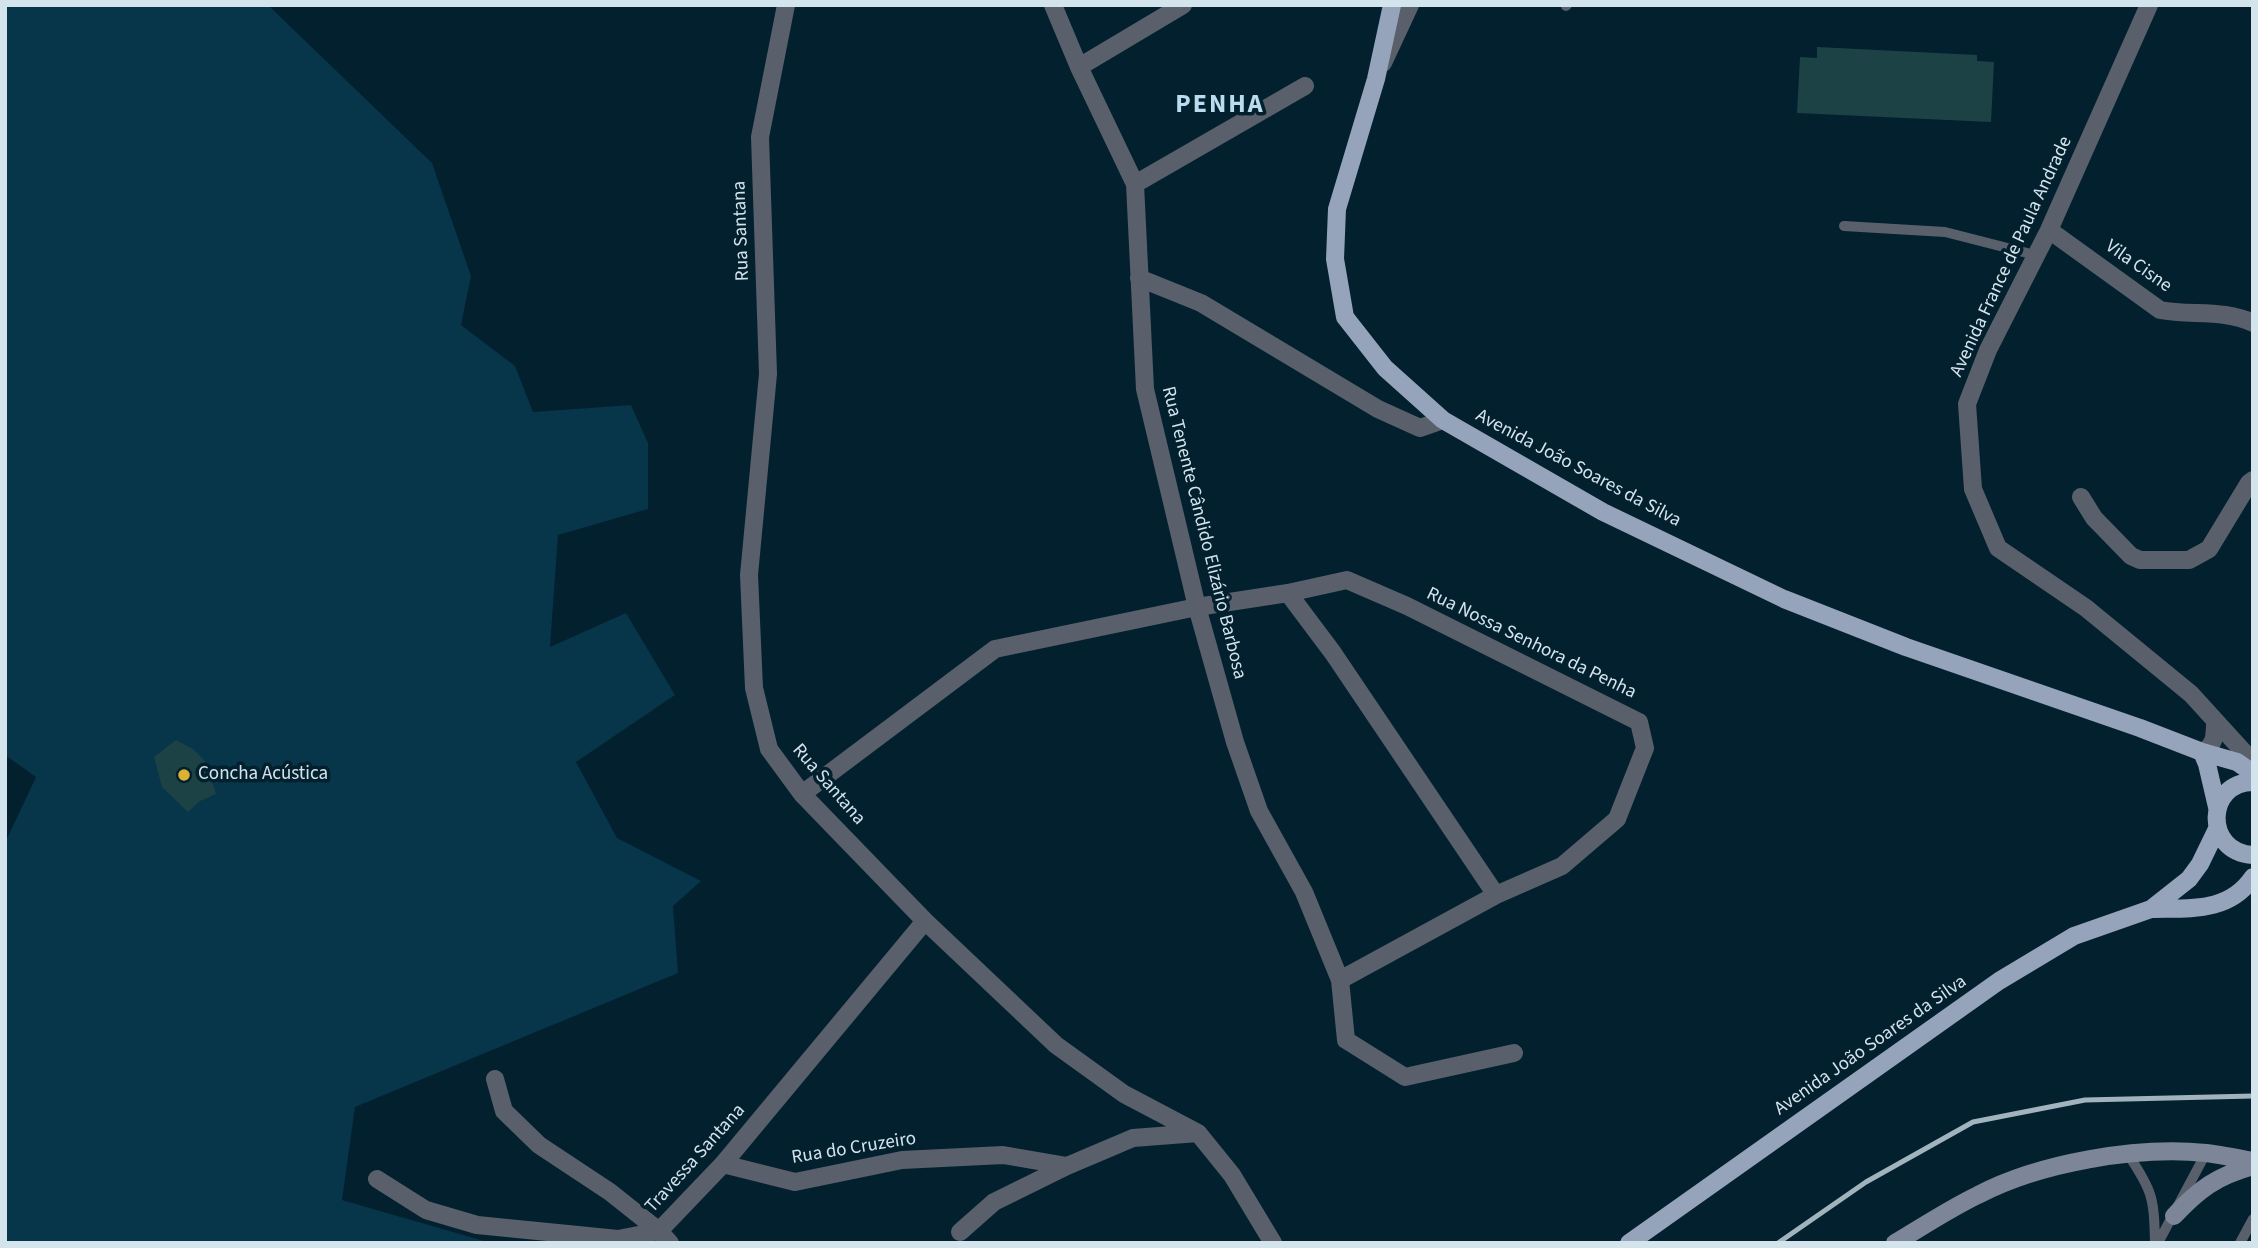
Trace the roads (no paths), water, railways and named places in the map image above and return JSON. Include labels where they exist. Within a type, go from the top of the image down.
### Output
[{"type":"main road","name":"Avenida João Soares da Silva","points":[[1392,5],[1376,79],[1337,209],[1335,259],[1345,317],[1384,368],[1443,420],[1604,512],[1784,599],[1906,647],[2237,762],[2253,773]]},
{"type":"main road","name":"Avenida João Soares da Silva","points":[[2151,909],[2189,879],[2200,864],[2217,829],[2217,807],[2202,752]]},
{"type":"main road","points":[[2217,807],[2224,795],[2235,786],[2253,782]]},
{"type":"main road","points":[[2217,829],[2229,847],[2239,853],[2253,855]]},
{"type":"main road","name":"Avenida João Soares da Silva","points":[[1629,1243],[1999,981],[2074,936],[2151,909],[2203,907],[2229,901],[2245,888],[2253,877]]},
{"type":"main road","points":[[1895,1243],[1979,1194],[2040,1170],[2127,1153],[2162,1151],[2206,1153],[2253,1163]]},
{"type":"main road","points":[[2174,1216],[2194,1194],[2213,1181],[2253,1163]]},
{"type":"street","name":"Rua Santana","points":[[786,5],[760,137],[768,374],[749,575],[754,688],[769,749],[802,794],[925,921],[1056,1045],[1124,1094],[1198,1133],[1232,1175],[1273,1243]]},
{"type":"street","name":"Rua Tenente Cândido Elizário Barbosa","points":[[1053,5],[1079,67],[1135,184],[1145,389],[1197,607],[1235,742],[1259,811],[1304,892],[1340,980],[1346,1040],[1405,1077],[1514,1053]]},
{"type":"street","points":[[1079,67],[1183,5]]},
{"type":"street","points":[[1376,79],[1410,5]]},
{"type":"street","name":"Avenida France de Paula Andrade","points":[[2149,5],[2049,230],[1988,350],[1967,404],[1973,489],[1998,548],[2086,608],[2191,694],[2253,762]]},
{"type":"street","points":[[1135,184],[1305,86]]},
{"type":"street","name":"Vila Cisne","points":[[2049,230],[2160,310],[2226,315],[2253,323]]},
{"type":"street","points":[[1139,278],[1201,303],[1378,409],[1420,428],[1443,420]]},
{"type":"street","points":[[2081,497],[2094,518],[2113,540],[2132,556],[2140,560],[2189,560],[2209,550],[2253,480]]},
{"type":"street","name":"Rua Nossa Senhora da Penha","points":[[802,794],[995,649],[1197,607],[1288,593],[1347,580],[1639,722],[1645,748],[1617,819],[1562,866],[1496,895],[1340,980]]},
{"type":"street","points":[[1288,593],[1334,653],[1496,895]]},
{"type":"street","points":[[2202,752],[2213,744],[2215,722]]},
{"type":"street","name":"Travessa Santana","points":[[377,1179],[426,1210],[478,1225],[618,1239],[664,1237],[925,921]]},
{"type":"street","points":[[495,1079],[504,1111],[539,1145],[610,1192],[664,1237]]},
{"type":"street","points":[[960,1232],[994,1202],[1067,1166],[1133,1138],[1198,1133]]},
{"type":"street","name":"Rua do Cruzeiro","points":[[723,1164],[795,1182],[902,1160],[1003,1155],[1067,1166]]},
{"type":"lane","points":[[1844,226],[1945,232],[2035,255]]},
{"type":"lane","points":[[2127,1153],[2144,1178],[2154,1201],[2157,1243]]},
{"type":"lane","points":[[2157,1243],[2206,1153]]},
{"type":"lane","points":[[2241,1243],[2253,1219]]},
{"type":"railway","points":[[1778,1243],[1866,1182],[1973,1122],[2085,1100],[2253,1096]]},
{"type":"place","name":"Concha Acústica","points":[[184,775]]},
{"type":"district","name":"PENHA","points":[[1220,106]]}]
